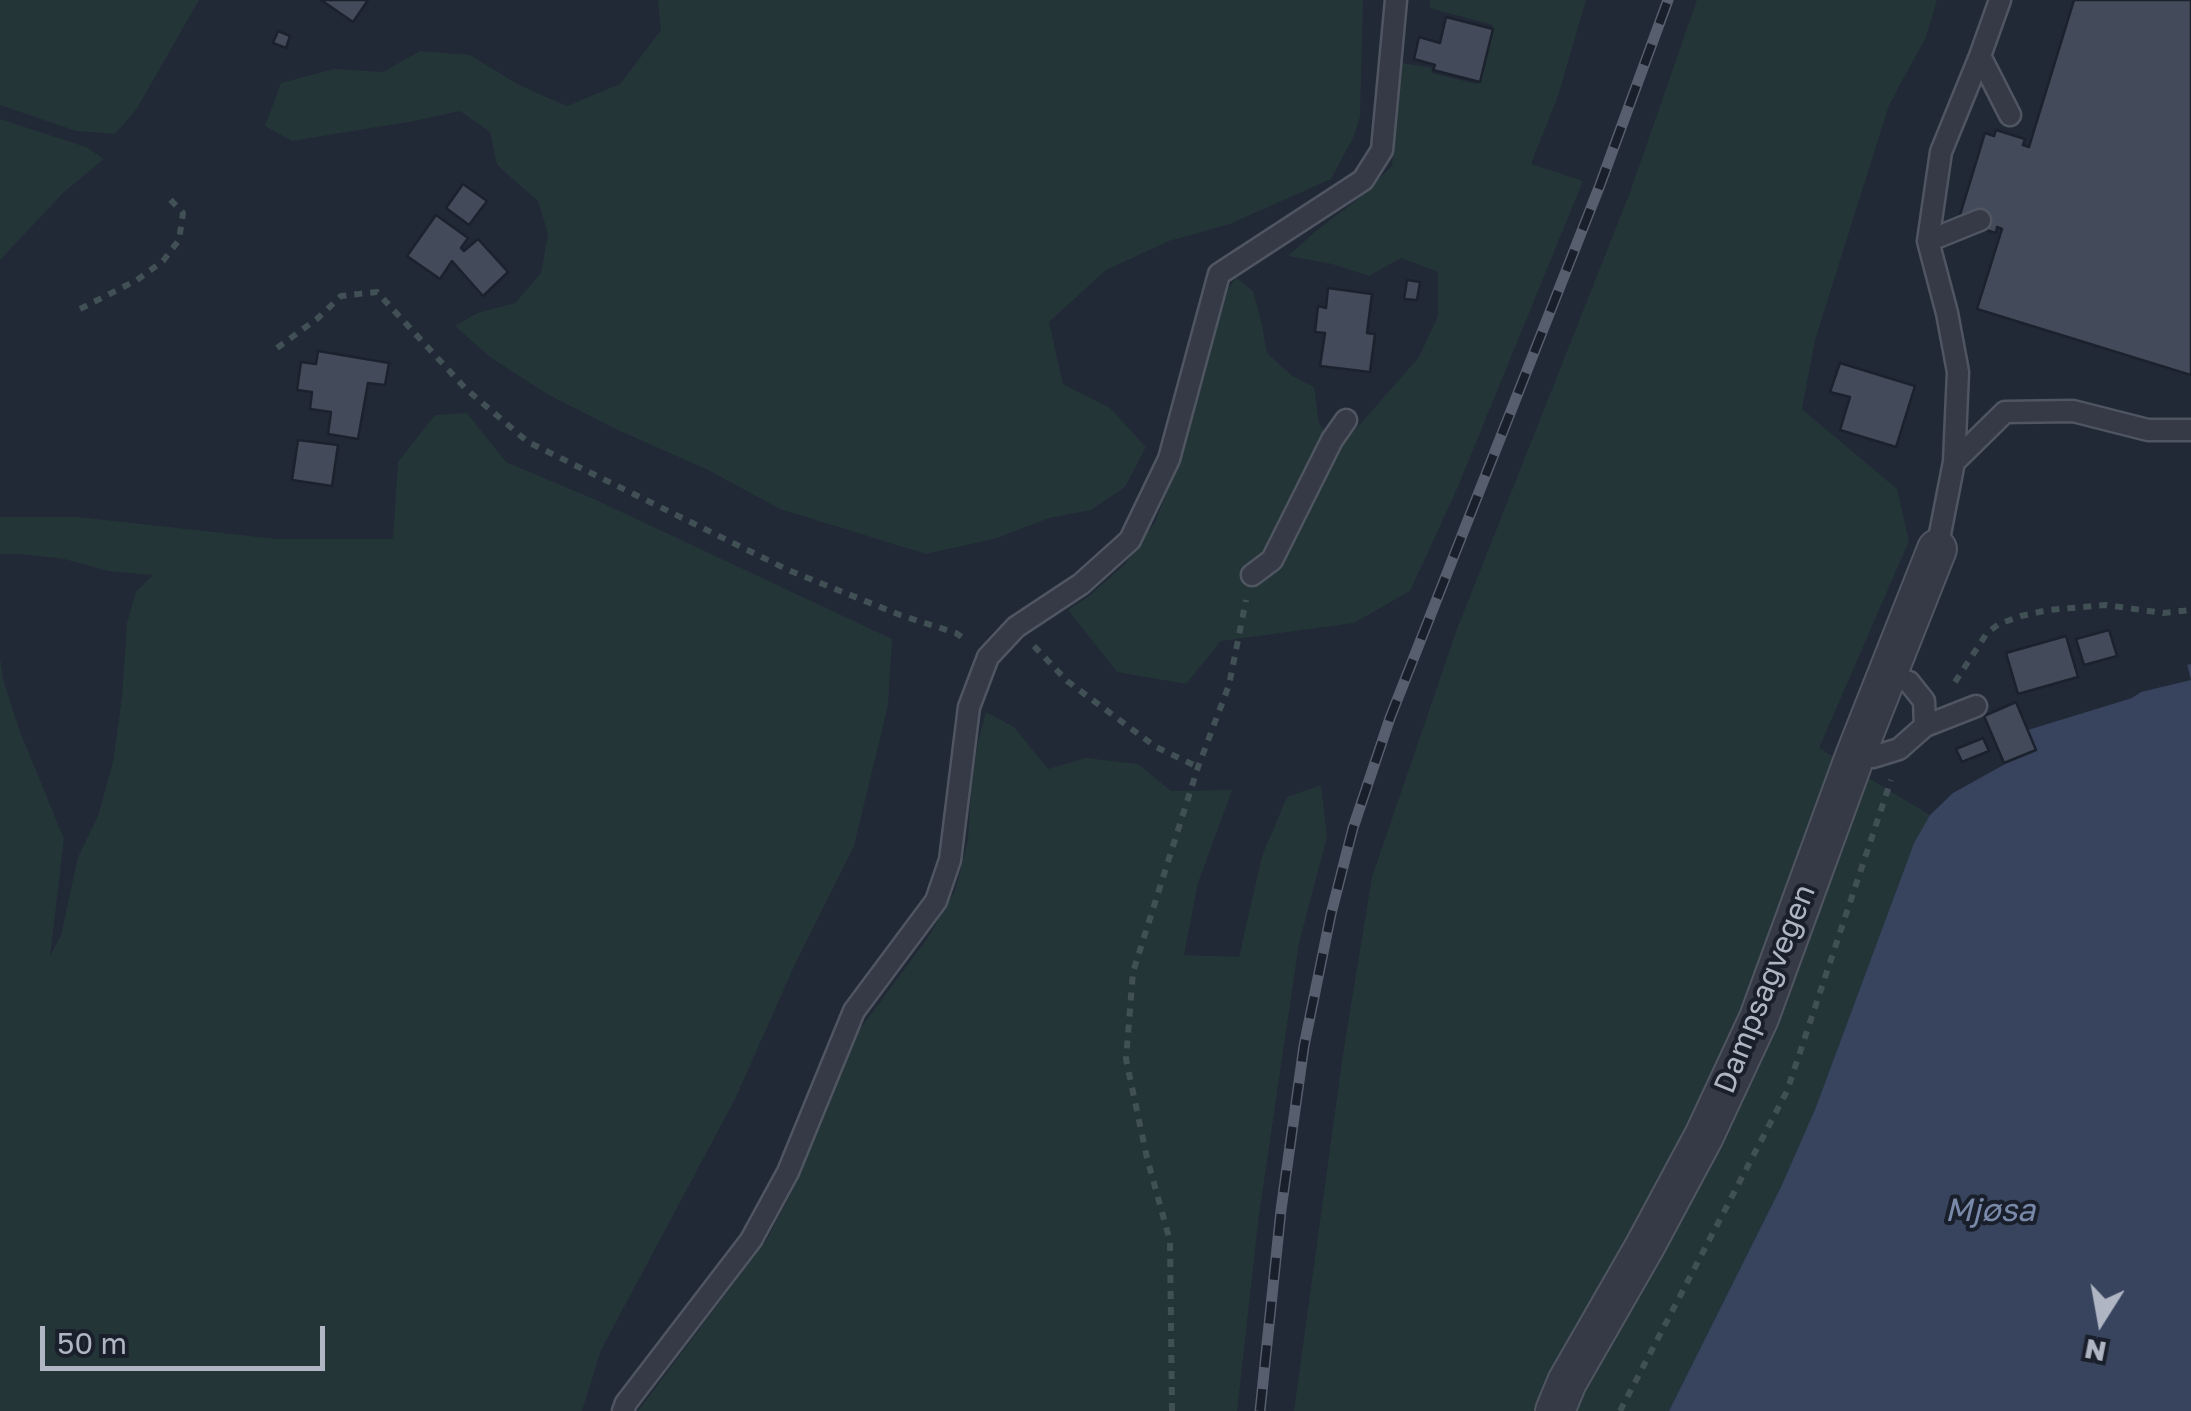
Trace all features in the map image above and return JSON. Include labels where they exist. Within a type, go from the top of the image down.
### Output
[{"type":"street","name":"Dampsagvegen","points":[[1555,1411],[1704,1136],[1759,1018],[1854,756],[1937,549]]},
{"type":"lane","points":[[623,1411],[751,1240],[788,1172],[854,1012],[936,901],[950,860],[969,706],[988,657],[1016,627],[1081,584],[1130,540],[1169,459],[1218,274],[1363,180],[1382,150],[1396,0]]},
{"type":"lane","points":[[1937,549],[1954,462],[1958,372],[1928,241],[1941,152],[2000,0]]},
{"type":"lane","points":[[1980,56],[2010,116]]},
{"type":"lane","points":[[1928,241],[1980,220]]},
{"type":"lane","points":[[1954,462],[2006,412],[2072,411],[2148,430],[2191,430]]},
{"type":"lane","points":[[1252,574],[1272,560],[1332,440],[1346,420]]},
{"type":"lane","points":[[1886,674],[1909,682],[1924,701],[1925,726]]},
{"type":"lane","points":[[1854,756],[1874,757],[1899,749],[1925,726],[1976,706]]},
{"type":"path","points":[[80,309],[137,280],[164,261],[179,240],[183,213],[166,194]]},
{"type":"path","points":[[277,348],[342,296],[377,292],[466,389],[528,442],[788,570],[956,633],[988,657]]},
{"type":"path","points":[[1172,1411],[1170,1240],[1126,1058],[1133,972],[1198,767],[1229,685],[1252,574]]},
{"type":"path","points":[[1620,1411],[1787,1091],[1889,784],[1903,756],[1976,648],[1999,624],[2048,610],[2106,605],[2164,613],[2191,610]]},
{"type":"path","points":[[1016,627],[1066,681],[1156,747],[1198,767]]},
{"type":"shaded area","points":[[0,0],[199,0],[136,110],[115,134],[76,131],[0,105]]},
{"type":"shaded area","points":[[658,0],[1363,0],[1360,117],[1331,179],[1230,224],[1169,241],[1106,270],[1049,322],[1063,384],[1110,408],[1146,447],[1125,487],[1091,510],[1049,518],[997,538],[926,554],[780,509],[708,470],[547,394],[490,357],[455,326],[477,313],[515,303],[541,273],[548,234],[538,201],[497,165],[490,132],[460,111],[292,141],[265,126],[281,83],[334,69],[383,72],[420,51],[470,55],[519,85],[567,106],[620,84],[661,30]]},
{"type":"shaded area","points":[[1430,0],[1586,0],[1558,96],[1531,164],[1583,181],[1457,489],[1410,591],[1354,623],[1221,641],[1186,684],[1117,672],[1068,610],[1124,565],[1155,522],[1175,472],[1222,297],[1236,278],[1253,291],[1267,353],[1292,376],[1314,387],[1319,424],[1341,446],[1419,357],[1438,316],[1438,272],[1401,258],[1369,276],[1288,256],[1392,166],[1401,63],[1432,68],[1431,73],[1477,84],[1493,25],[1430,8]]},
{"type":"shaded area","points":[[1697,0],[1937,0],[1926,37],[1889,105],[1815,340],[1802,409],[1897,489],[1909,541],[1819,748],[1930,815],[1914,843],[1816,1107],[1781,1187],[1669,1411],[1294,1411],[1343,1054],[1372,877],[1457,629],[1629,195]]},
{"type":"shaded area","points":[[0,119],[86,147],[104,159],[64,192],[0,260]]},
{"type":"shaded area","points":[[467,413],[506,462],[594,499],[892,639],[888,705],[854,846],[796,962],[735,1099],[601,1350],[582,1411],[0,1411],[0,657],[19,729],[64,839],[50,956],[61,935],[78,857],[98,816],[113,762],[127,623],[136,592],[153,575],[108,571],[64,559],[0,554],[0,517],[78,517],[277,539],[393,539],[398,462],[435,415]]},
{"type":"shaded area","points":[[986,712],[1014,727],[1048,769],[1086,758],[1138,764],[1171,791],[1232,790],[1198,883],[1184,955],[1239,957],[1262,856],[1287,797],[1321,785],[1327,837],[1299,943],[1259,1215],[1237,1411],[638,1411],[767,1239],[797,1182],[857,1033],[927,939],[955,891],[968,840],[971,789]]},
{"type":"water","name":"Mjøsa","points":[[2191,664],[2191,1411],[1669,1411],[1781,1187],[1816,1107],[1914,843],[1930,815],[1953,793],[2007,763],[1989,715]]},
{"type":"pier","points":[[2186,660],[2191,680],[2141,692],[2028,730],[2036,750],[2006,763],[1986,715],[2091,681]]},
{"type":"building","points":[[321,0],[368,0],[353,22]]},
{"type":"building","points":[[2074,0],[2191,0],[2191,375],[1977,309],[2002,229],[1997,227],[1996,233],[1966,224],[1968,218],[1960,215],[1985,133],[1994,136],[1996,130],[2025,139],[2023,145],[2029,147]]},
{"type":"building","points":[[1446,17],[1493,29],[1480,82],[1433,70],[1435,65],[1414,59],[1419,37],[1440,43]]},
{"type":"building","points":[[278,31],[290,36],[286,48],[273,43]]},
{"type":"building","points":[[463,184],[487,201],[469,225],[446,208]]},
{"type":"building","points":[[436,215],[468,238],[461,248],[464,251],[478,239],[508,272],[483,296],[452,261],[440,279],[407,256]]},
{"type":"building","points":[[1407,280],[1420,282],[1417,300],[1404,299]]},
{"type":"building","points":[[1328,288],[1372,294],[1367,333],[1375,334],[1370,372],[1320,366],[1325,333],[1315,332],[1318,306],[1326,308]]},
{"type":"building","points":[[318,351],[389,363],[385,385],[368,383],[358,439],[328,434],[331,412],[310,409],[312,392],[297,390],[301,362],[316,364]]},
{"type":"building","points":[[1840,363],[1915,386],[1896,447],[1840,430],[1850,397],[1830,392]]},
{"type":"building","points":[[298,440],[338,445],[332,486],[292,480]]},
{"type":"building","points":[[2109,630],[2117,656],[2084,665],[2076,639]]},
{"type":"building","points":[[2066,636],[2078,677],[2018,694],[2006,653]]},
{"type":"building","points":[[2016,702],[2036,750],[2004,763],[1984,716]]},
{"type":"building","points":[[1983,738],[1989,751],[1962,762],[1956,749]]},
{"type":"railway","points":[[1260,1411],[1281,1210],[1304,1046],[1353,828],[1390,718],[1600,185],[1668,0]]}]
